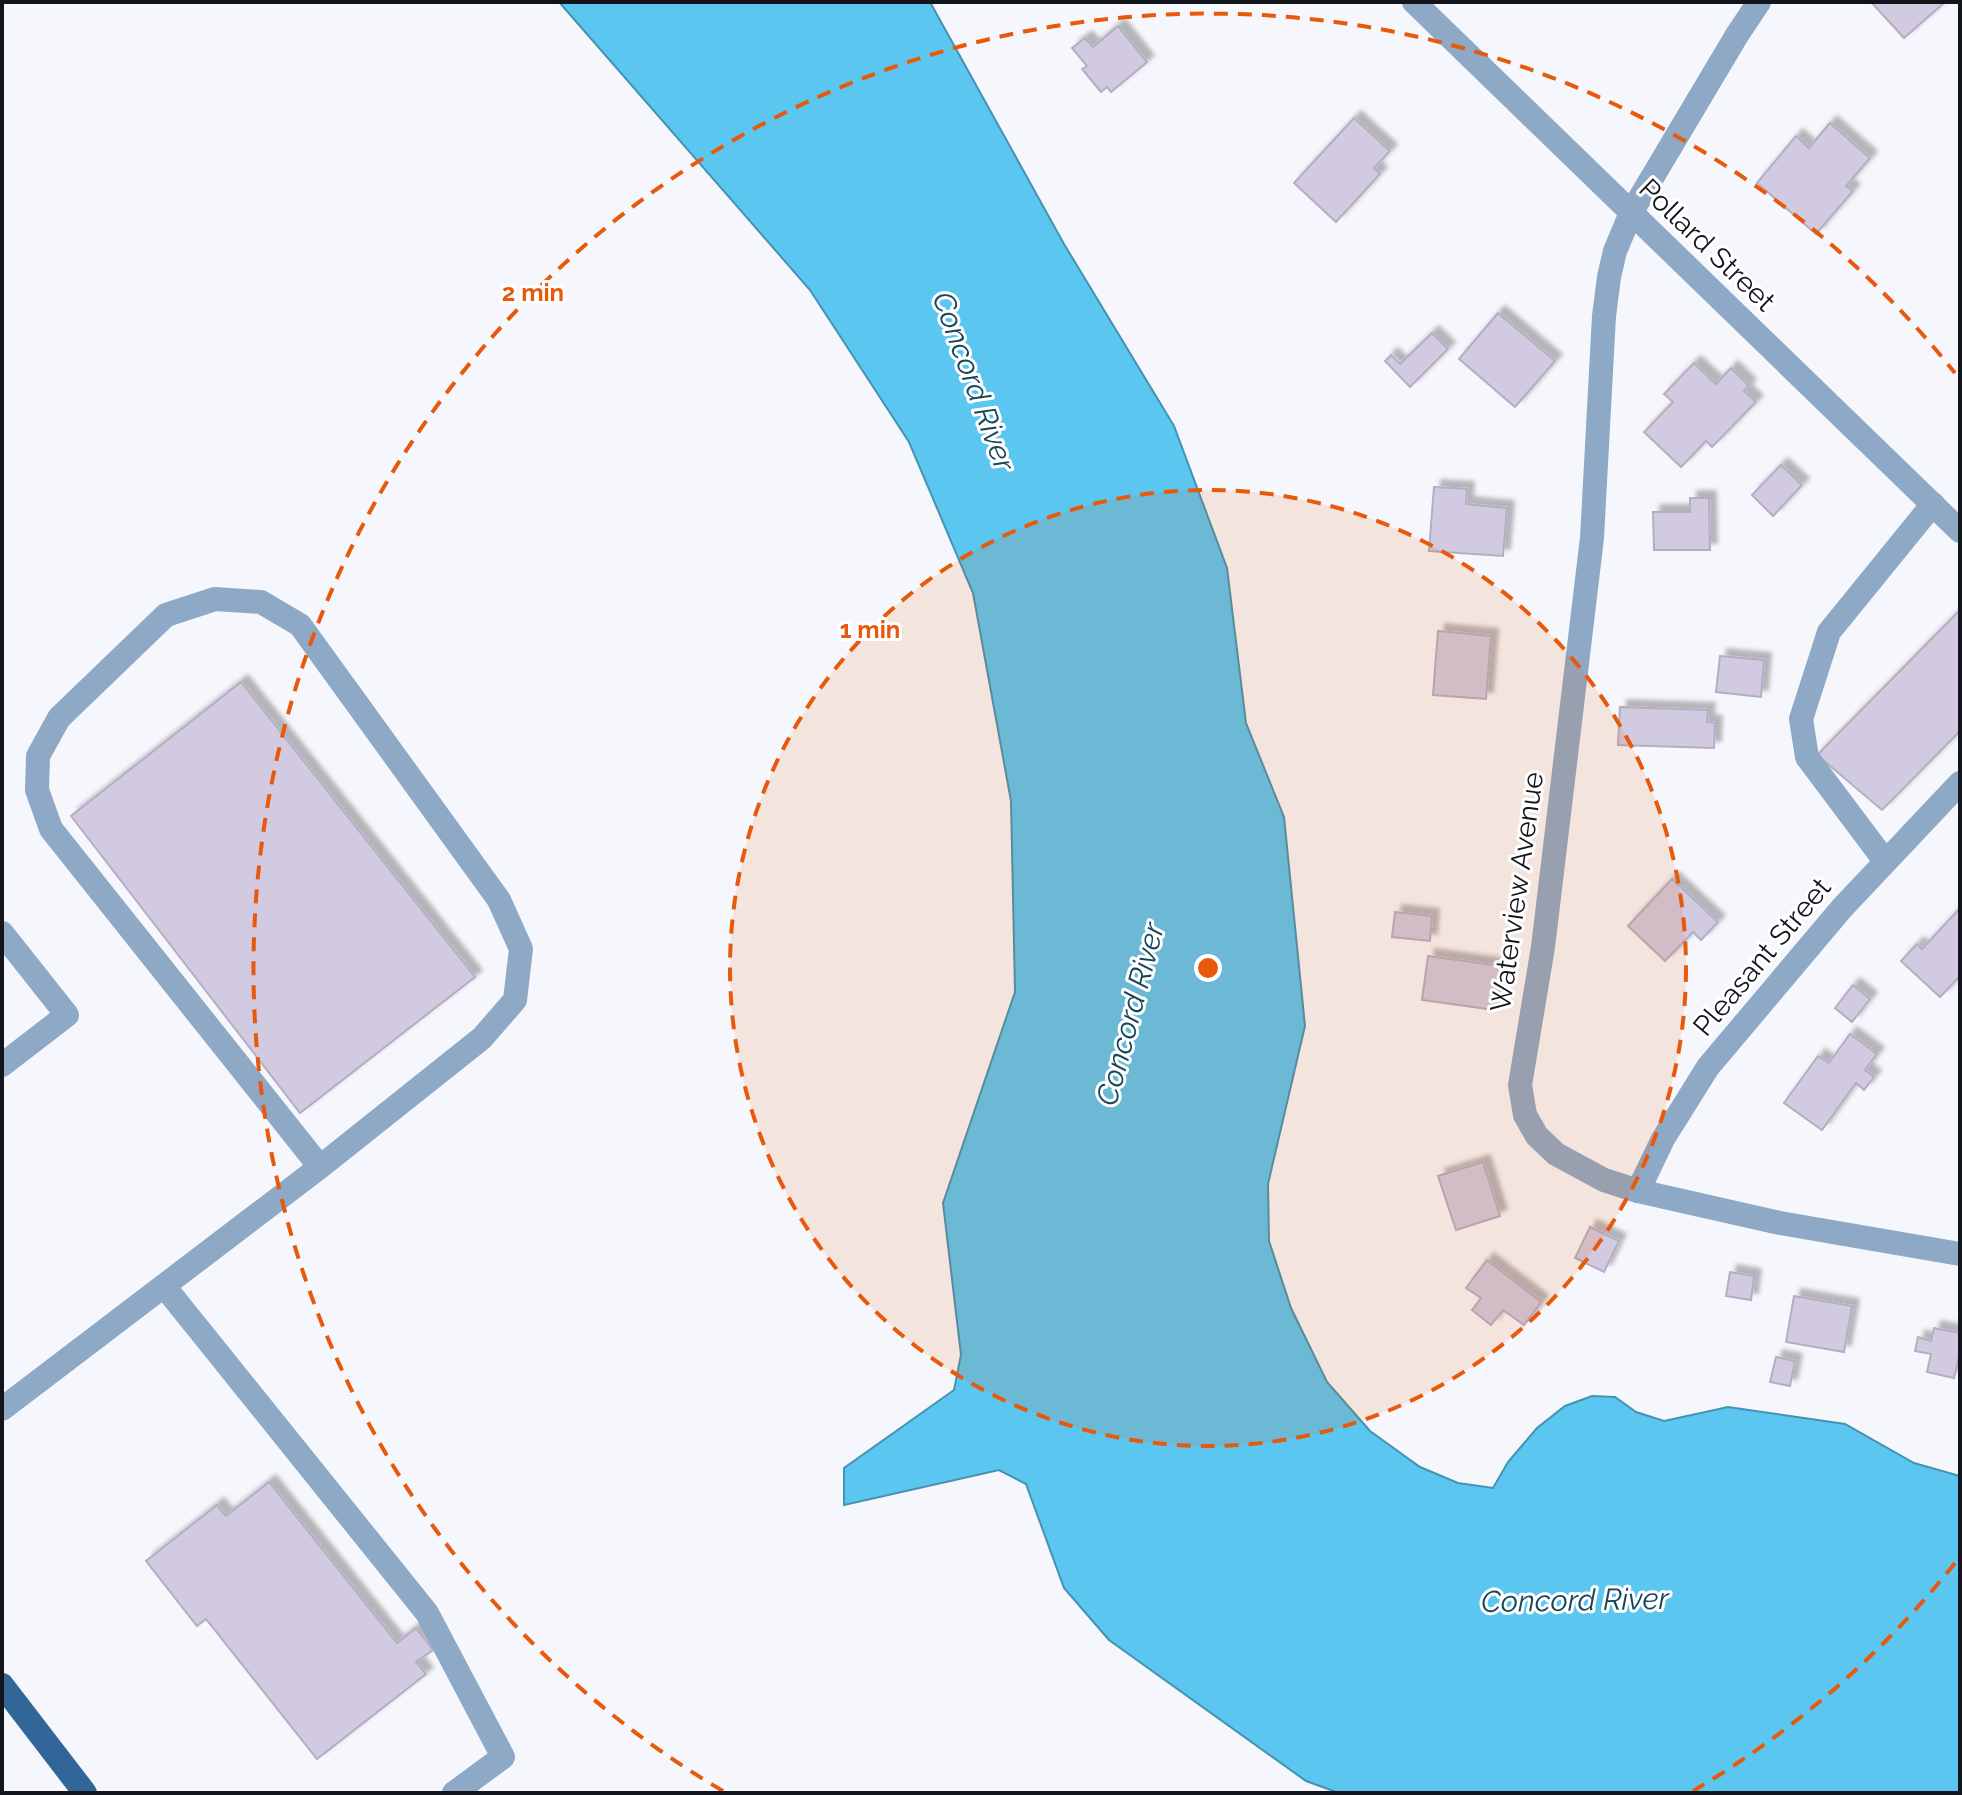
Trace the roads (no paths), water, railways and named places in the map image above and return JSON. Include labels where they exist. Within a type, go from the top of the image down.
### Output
[{"type":"main road","points":[[2,1685],[85,1793]]},
{"type":"street","name":"Pollard Street","points":[[1414,2],[1960,531]]},
{"type":"street","name":"Waterview Avenue","points":[[1759,2],[1631,213],[1615,251],[1609,277],[1604,316],[1592,538],[1543,947],[1520,1085],[1525,1115],[1537,1136],[1556,1154],[1604,1180],[1638,1191],[1840,1235],[1960,1254]]},
{"type":"street","points":[[1885,861],[1807,757],[1801,719],[1829,632],[1933,504]]},
{"type":"street","points":[[2,1409],[320,1167],[482,1038],[515,1000],[521,949],[499,900],[300,625],[261,602],[215,599],[166,615],[59,718],[38,756],[37,790],[51,829],[320,1167]]},
{"type":"street","name":"Pleasant Street","points":[[1638,1191],[1663,1139],[1708,1067],[1885,861],[1960,783]]},
{"type":"street","points":[[2,933],[67,1015],[2,1065]]},
{"type":"street","points":[[164,1286],[427,1613],[503,1757],[454,1793]]},
{"type":"water","name":"Concord River","points":[[559,2],[930,2],[1064,244],[1174,426],[1227,568],[1246,723],[1284,817],[1305,1026],[1268,1184],[1269,1241],[1291,1308],[1327,1382],[1370,1431],[1420,1467],[1458,1483],[1493,1488],[1508,1462],[1537,1428],[1565,1406],[1592,1396],[1615,1397],[1636,1412],[1664,1421],[1728,1407],[1845,1424],[1914,1463],[1960,1476],[1960,1793],[1339,1793],[1306,1781],[1109,1640],[1064,1588],[1026,1484],[999,1470],[844,1505],[844,1468],[954,1390],[961,1355],[943,1203],[1015,992],[1011,801],[973,593],[909,442],[810,290]]}]
